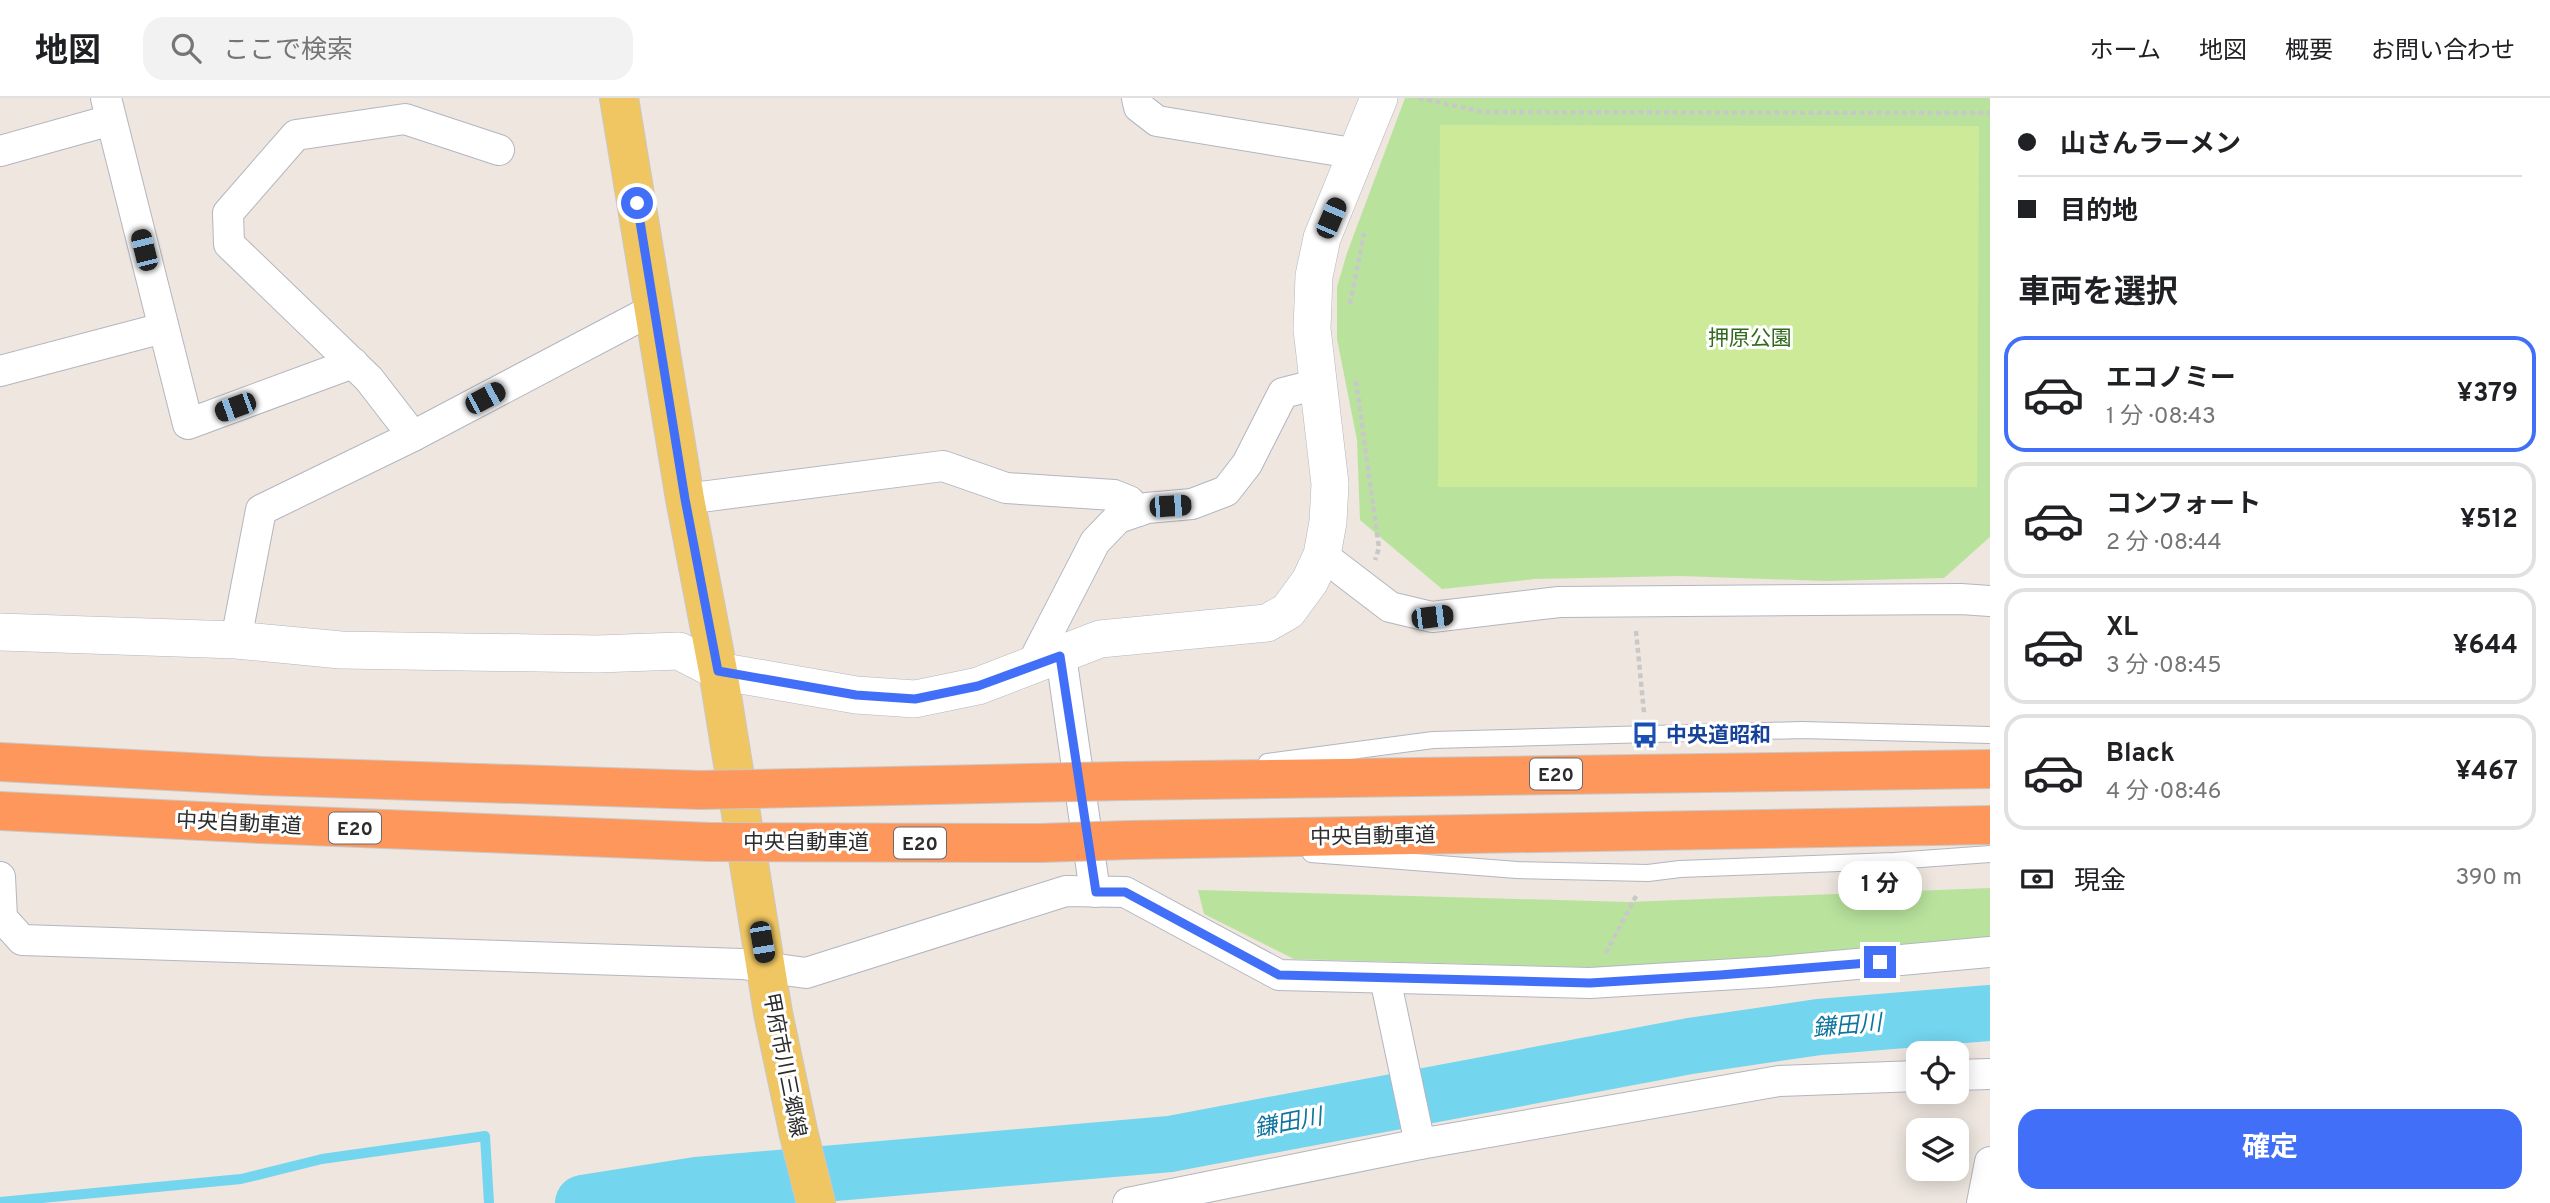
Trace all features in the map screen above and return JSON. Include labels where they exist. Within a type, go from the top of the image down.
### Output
[{"type":"highway","name":"E20","points":[[0,762],[263,776],[700,790],[1122,781],[1990,769]]},
{"type":"highway","name":"中央自動車道","points":[[0,811],[710,842],[1040,843],[1990,825]]},
{"type":"main road","name":"甲府市川三郷線","points":[[619,98],[685,499],[718,671],[773,1013],[816,1203]]},
{"type":"street","points":[[1137,98],[1139,107],[1157,121],[1358,154]]},
{"type":"street","points":[[0,632],[236,640],[341,650],[598,654],[679,652],[718,671],[856,695],[915,699],[978,686],[1100,639],[1267,623],[1288,611],[1310,581],[1322,555],[1328,522],[1329,484],[1312,329],[1314,276],[1322,238],[1379,98]]},
{"type":"street","points":[[0,151],[108,109],[188,424],[352,363]]},
{"type":"street","points":[[413,436],[369,379],[229,244],[228,213],[296,135],[405,119],[499,150]]},
{"type":"street","points":[[236,640],[261,510],[413,436],[654,309]]},
{"type":"street","points":[[0,371],[163,328]]},
{"type":"street","points":[[1096,892],[1045,662],[1094,542],[1118,518],[1147,508],[1192,504],[1226,491],[1247,464],[1283,393],[1318,384]]},
{"type":"street","points":[[685,499],[943,466],[1006,488],[1114,495],[1129,501],[1138,511]]},
{"type":"street","points":[[1322,555],[1390,607],[1432,617],[1559,602],[1990,601]]},
{"type":"street","points":[[0,877],[2,918],[22,940],[742,964],[806,973],[1066,891],[1125,892],[1279,975],[1590,983],[1769,972],[1990,952]]},
{"type":"street","points":[[1385,978],[1420,1144]]},
{"type":"street","points":[[1969,1075],[1990,1074]]},
{"type":"street","points":[[1128,1203],[1420,1144],[1779,1081],[1906,1076]]},
{"type":"street","points":[[1982,1203],[1990,1162]]},
{"type":"lane","points":[[1122,781],[1433,740],[1802,730],[1990,736]]},
{"type":"lane","points":[[1130,840],[1517,870],[1648,873],[1680,869],[1894,861],[1990,854]]},
{"type":"path","points":[[1419,98],[1483,111],[1990,113]]},
{"type":"path","points":[[1349,306],[1368,220]]},
{"type":"path","points":[[1354,369],[1379,548],[1366,590]]},
{"type":"path","points":[[1634,602],[1645,734]]},
{"type":"path","points":[[1590,983],[1648,873]]},
{"type":"green space","name":"押原公園","points":[[1405,98],[1990,98],[1990,537],[1944,578],[1826,581],[1680,576],[1535,579],[1442,589],[1360,520],[1357,440],[1337,339],[1337,287],[1347,253]]},
{"type":"green space","name":"押原公園","points":[[1440,125],[1979,126],[1977,487],[1438,487]]},
{"type":"green space","points":[[1990,888],[1990,939],[1685,970],[1294,959],[1204,914],[1198,890],[1628,902]]},
{"type":"waterway","name":"鎌田川","points":[[583,1203],[697,1185],[1170,1144],[1690,1046],[1819,1027],[1990,1013]]},
{"type":"waterway","points":[[0,1202],[241,1179],[322,1159],[485,1136],[489,1203]]},
{"type":"place","name":"中央道昭和","points":[[1645,735]]},
{"type":"route","points":[[637,203],[685,499],[718,671],[856,695],[915,699],[978,686],[1060,656],[1096,892],[1125,892],[1279,975],[1590,983],[1880,962]]}]
